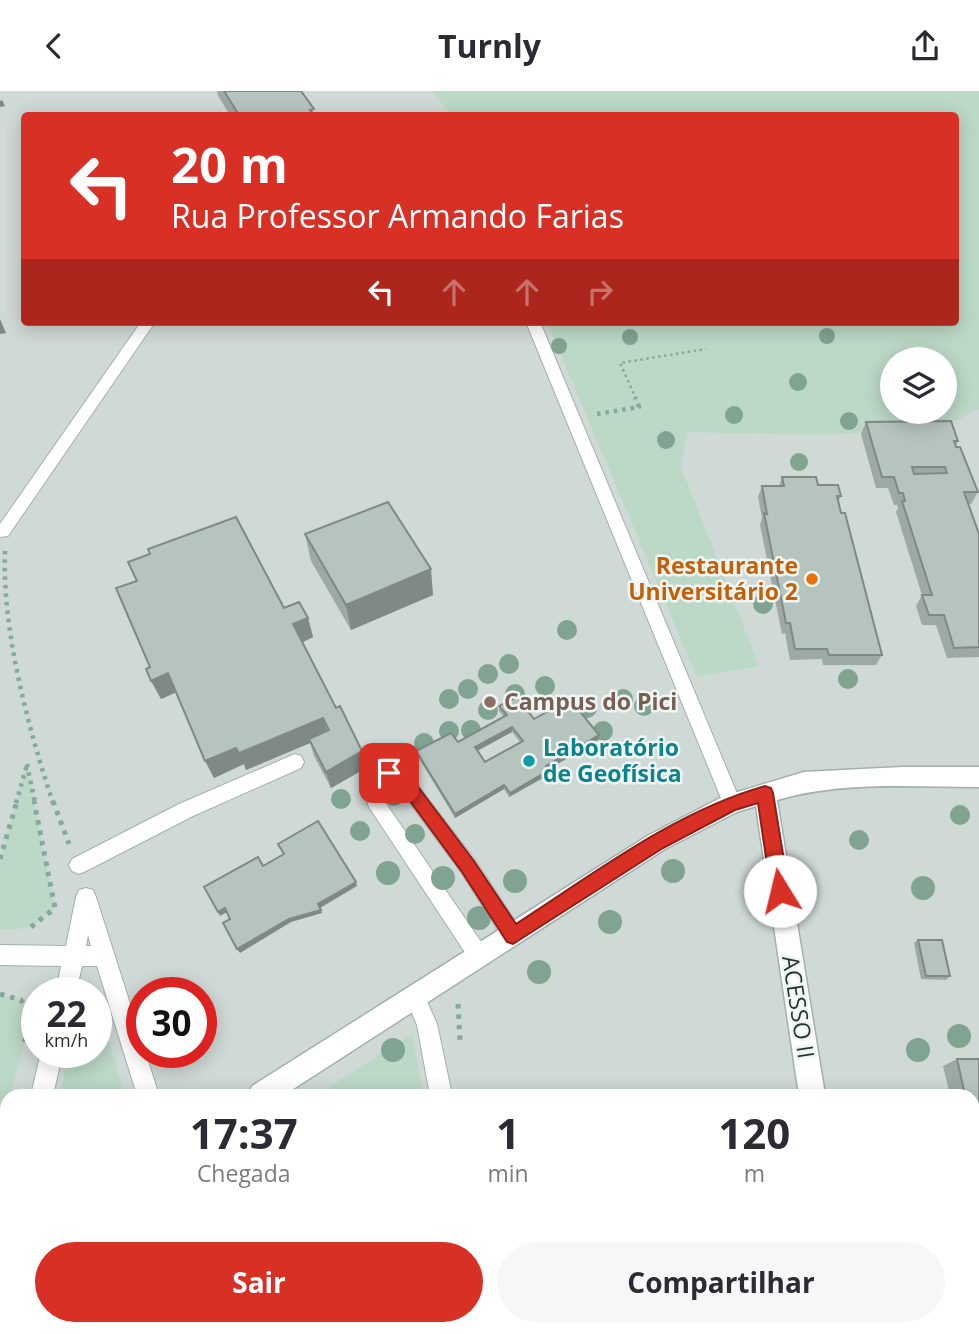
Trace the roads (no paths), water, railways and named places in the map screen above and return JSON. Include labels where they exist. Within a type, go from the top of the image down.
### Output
[{"type":"street","points":[[270,1089],[657,842],[732,803],[804,782],[902,777],[979,777]]},
{"type":"street","name":"ACESSO II","points":[[765,793],[812,1089]]},
{"type":"lane","points":[[3,532],[145,326]]},
{"type":"lane","points":[[535,326],[732,803]]},
{"type":"lane","points":[[79,865],[186,810],[296,762]]},
{"type":"lane","points":[[479,956],[371,795],[371,786],[377,778],[389,773],[397,774],[403,780],[468,866],[513,936]]},
{"type":"lane","points":[[70,977],[86,897],[146,1089]]},
{"type":"lane","points":[[0,955],[106,956]]},
{"type":"lane","points":[[415,997],[428,1024],[440,1089]]},
{"type":"lane","points":[[43,1089],[48,1068]]},
{"type":"place","name":"Restaurante Universitário 2","points":[[812,579]]},
{"type":"place","name":"Campus do Pici","points":[[490,702]]},
{"type":"place","name":"Laboratório de Geofísica","points":[[529,761]]}]
